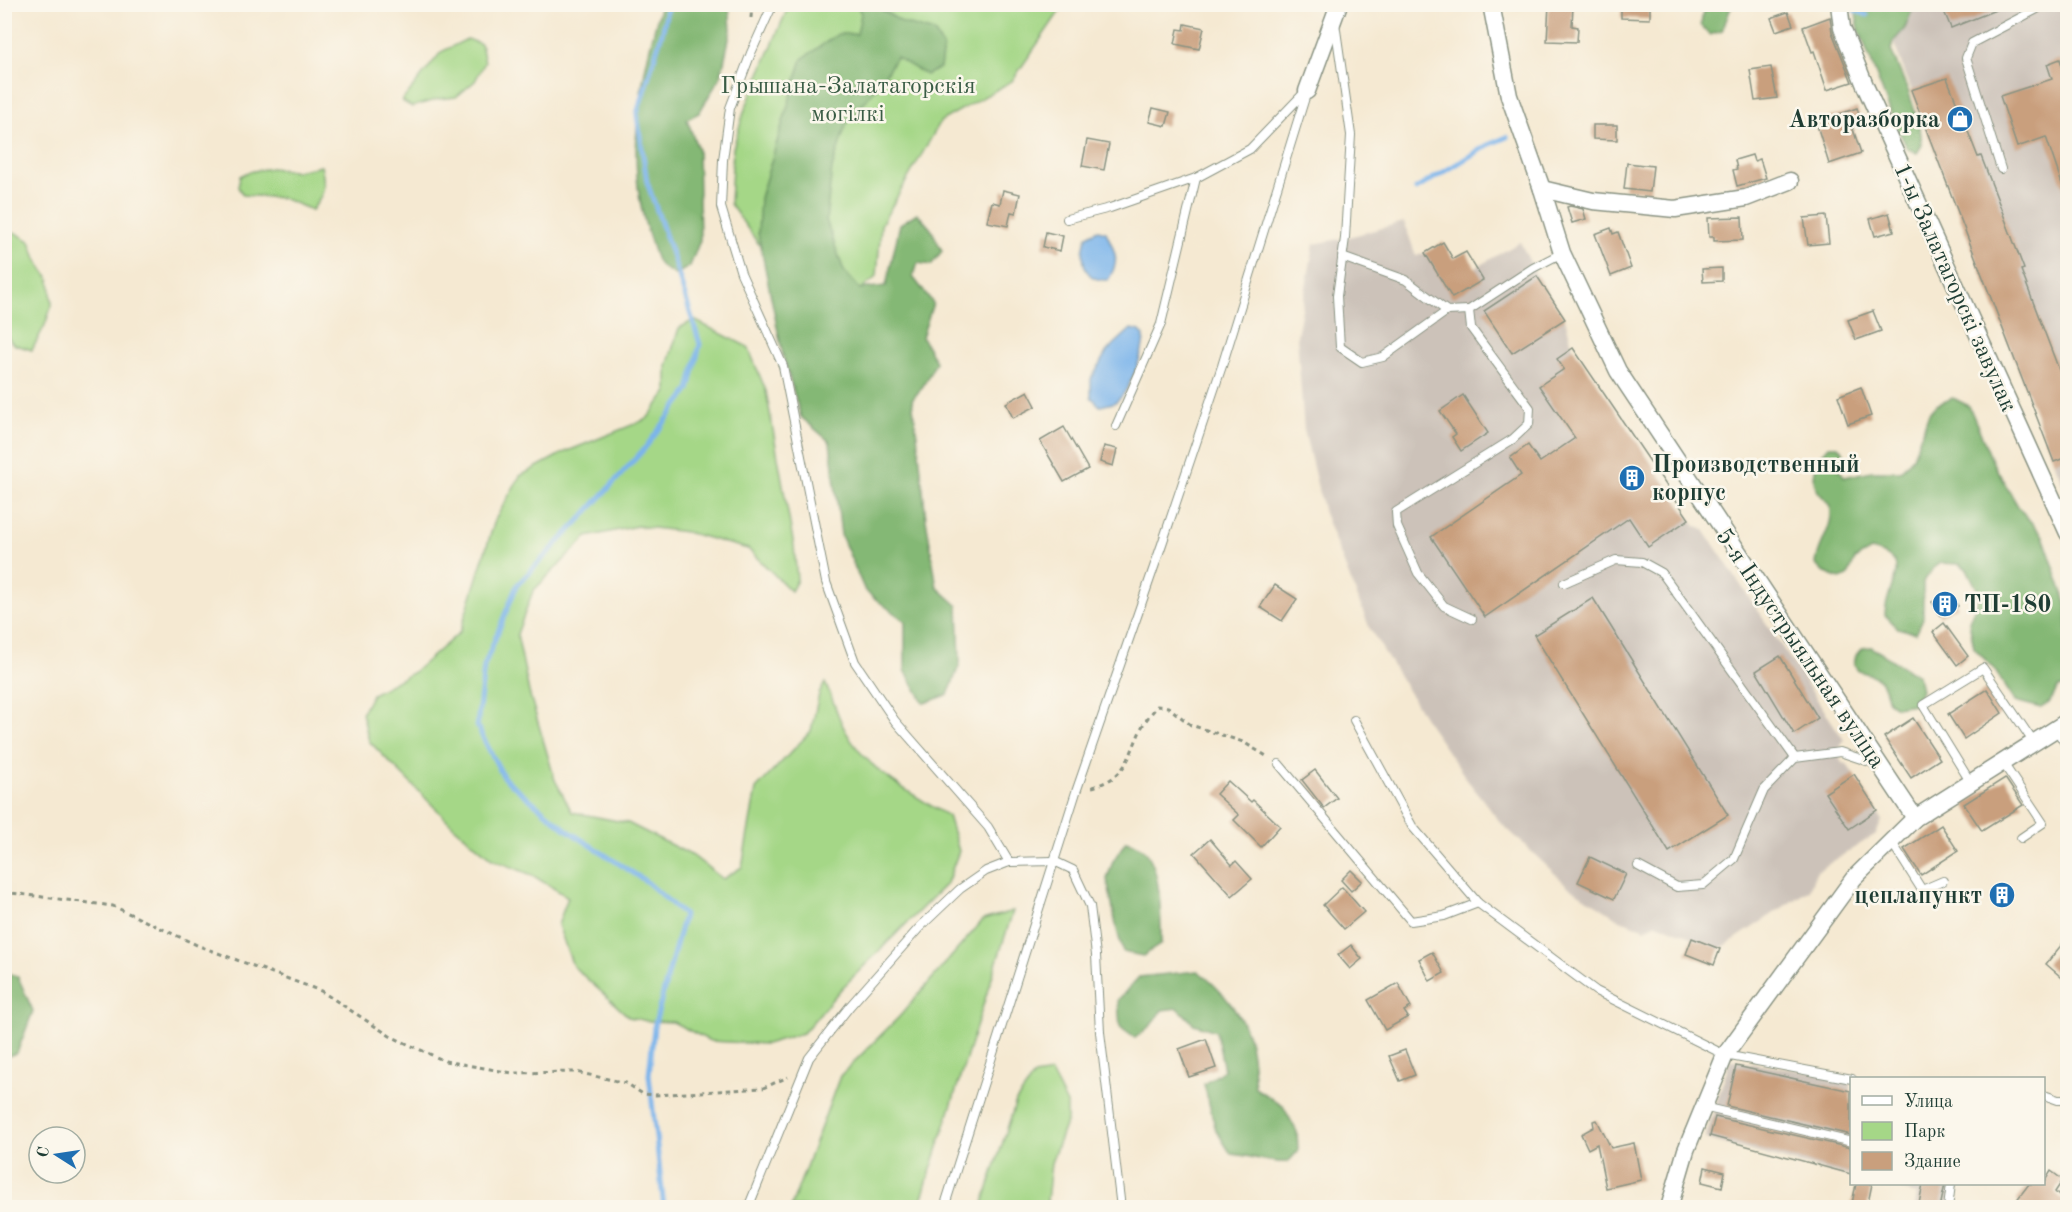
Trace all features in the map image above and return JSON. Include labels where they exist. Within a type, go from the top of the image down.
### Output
[{"type":"street","name":"5-я Індустрыяльная вуліца","points":[[1491,4],[1509,96],[1562,253],[1618,371],[1915,819]]},
{"type":"street","name":"1-ы Залатагорскі завулак","points":[[1839,4],[1842,28],[1866,88],[2067,533]]},
{"type":"street","points":[[1307,91],[1337,12]]},
{"type":"street","points":[[1542,189],[1593,201],[1675,209],[1746,198],[1790,182]]},
{"type":"street","points":[[1669,1208],[1686,1150],[1725,1055],[1854,878],[1915,819],[2062,725]]},
{"type":"lane","points":[[773,4],[730,108],[723,160],[721,207],[741,273],[783,366],[826,582],[855,662],[895,721],[988,827],[1009,862]]},
{"type":"lane","points":[[2001,169],[1966,58],[1972,43],[2037,9],[2041,4]]},
{"type":"lane","points":[[1337,12],[1351,135],[1337,296],[1340,347],[1362,362],[1383,357],[1447,311],[1468,310],[1533,268],[1562,253]]},
{"type":"lane","points":[[1067,219],[1110,208],[1196,178],[1250,149],[1307,91]]},
{"type":"lane","points":[[944,1208],[1076,792],[1214,389],[1307,91]]},
{"type":"lane","points":[[1116,426],[1161,324],[1196,178]]},
{"type":"lane","points":[[1342,257],[1406,280],[1447,311]]},
{"type":"lane","points":[[1468,310],[1471,328],[1530,408],[1529,424],[1514,440],[1396,512],[1396,526],[1418,573],[1444,606],[1472,619]]},
{"type":"lane","points":[[1564,583],[1616,560],[1642,562],[1662,573],[1795,758]]},
{"type":"lane","points":[[1971,783],[1923,705],[1983,668],[2034,743]]},
{"type":"lane","points":[[1354,720],[1412,826],[1478,903],[1596,991],[1725,1055],[1850,1079]]},
{"type":"lane","points":[[2062,725],[2067,748]]},
{"type":"lane","points":[[1638,866],[1677,887],[1703,885],[1734,859],[1764,790],[1795,758],[1840,752],[1879,765]]},
{"type":"lane","points":[[2002,763],[2043,823],[2021,838]]},
{"type":"lane","points":[[1279,764],[1411,921],[1444,916],[1478,903]]},
{"type":"lane","points":[[1891,842],[1922,890],[1943,881]]},
{"type":"lane","points":[[748,1208],[809,1059],[850,1006],[919,928],[960,889],[986,871],[1009,862],[1054,861],[1073,870],[1090,906],[1096,955],[1100,1032],[1120,1208]]},
{"type":"lane","points":[[2045,1096],[2067,1100]]},
{"type":"lane","points":[[1703,1107],[1850,1142]]},
{"type":"lane","points":[[1948,1208],[1951,1185]]},
{"type":"path","points":[[1076,792],[1107,783],[1126,766],[1144,723],[1157,706],[1168,707],[1191,725],[1243,742],[1279,764]]},
{"type":"path","points":[[4,892],[113,906],[199,946],[321,991],[390,1036],[445,1061],[512,1073],[576,1072],[626,1083],[643,1094],[655,1095],[763,1088],[804,1071]]},
{"type":"shaded area","points":[[1895,5],[2067,5],[2067,495],[1884,18]]},
{"type":"shaded area","points":[[1404,222],[1416,256],[1443,242],[1453,259],[1466,252],[1475,268],[1520,242],[1537,276],[1565,319],[1573,348],[1694,525],[1704,530],[1844,740],[1840,746],[1840,759],[1843,764],[1846,763],[1882,821],[1876,834],[1816,872],[1809,890],[1720,949],[1657,923],[1646,929],[1620,920],[1569,887],[1500,822],[1468,781],[1428,723],[1370,629],[1324,513],[1304,430],[1297,336],[1314,244]]},
{"type":"shaded area","points":[[1730,1060],[1850,1079],[1850,1177],[1705,1139]]},
{"type":"shaded area","points":[[1880,1185],[1960,1185],[1955,1208],[1915,1207],[1917,1194]]},
{"type":"green space","points":[[661,4],[729,5],[731,30],[721,76],[699,113],[687,119],[698,150],[700,240],[690,266],[675,275],[660,265],[655,257],[642,210],[637,181],[637,122],[641,92]]},
{"type":"green space","name":"Грышана-Залатагорскія могілкі","points":[[789,5],[1064,5],[1012,81],[941,121],[881,225],[877,276],[854,296],[781,275],[730,204],[733,148],[745,109]]},
{"type":"green space","points":[[857,5],[884,5],[882,10],[903,23],[934,32],[943,47],[940,68],[926,75],[896,57],[880,83],[846,125],[832,168],[826,220],[844,271],[860,289],[886,286],[900,224],[917,213],[931,229],[942,251],[931,265],[918,263],[913,277],[933,303],[922,337],[936,362],[923,386],[912,400],[926,519],[937,587],[958,606],[960,663],[948,695],[924,703],[905,670],[905,621],[865,591],[841,535],[830,442],[801,417],[783,356],[758,233],[760,198],[802,59],[838,34],[857,34],[861,14]]},
{"type":"green space","points":[[1704,5],[1732,5],[1722,31],[1710,35],[1701,25]]},
{"type":"green space","points":[[1859,5],[1914,5],[1905,28],[1893,42],[1891,50],[1920,127],[1922,145],[1917,153],[1908,149],[1895,124],[1859,30],[1856,12]]},
{"type":"green space","points":[[467,39],[481,44],[485,62],[475,81],[456,97],[438,99],[412,107],[402,101],[441,52]]},
{"type":"green space","points":[[321,166],[324,179],[323,190],[312,210],[282,198],[243,195],[238,187],[240,176],[248,172],[271,168],[296,171]]},
{"type":"green space","points":[[5,233],[16,233],[30,241],[36,259],[50,280],[52,305],[32,350],[13,344],[5,333]]},
{"type":"green space","points":[[694,320],[748,347],[766,391],[794,546],[797,580],[791,591],[748,549],[686,532],[637,526],[587,537],[533,591],[517,634],[529,692],[555,780],[572,812],[628,823],[693,856],[723,879],[742,867],[756,789],[811,731],[819,694],[825,683],[842,724],[854,744],[877,769],[948,816],[959,851],[947,883],[841,989],[803,1033],[766,1044],[710,1041],[673,1022],[647,1021],[629,1017],[573,966],[558,925],[568,897],[532,875],[492,859],[453,826],[369,741],[362,713],[372,694],[414,672],[460,632],[495,520],[520,476],[563,453],[647,419],[667,392],[667,366],[679,328]]},
{"type":"green space","points":[[1953,398],[1969,406],[1994,465],[2019,508],[2043,536],[2067,605],[2067,686],[2058,688],[2049,703],[2041,708],[2015,701],[1994,669],[1974,648],[1969,621],[1980,595],[1967,569],[1959,564],[1941,563],[1934,568],[1923,582],[1923,618],[1916,633],[1898,628],[1885,615],[1896,574],[1893,560],[1871,550],[1855,559],[1848,576],[1840,579],[1823,572],[1816,565],[1818,552],[1831,519],[1831,508],[1814,483],[1815,471],[1825,450],[1829,446],[1838,446],[1844,453],[1839,470],[1845,477],[1872,471],[1900,471],[1913,457],[1929,413],[1936,405]]},
{"type":"green space","points":[[1871,647],[1918,676],[1921,690],[1914,704],[1896,707],[1888,702],[1880,680],[1858,671],[1854,663],[1856,655],[1862,648]]},
{"type":"green space","points":[[1126,841],[1137,845],[1149,857],[1157,880],[1161,944],[1143,956],[1123,952],[1107,879],[1113,861]]},
{"type":"green space","points":[[1013,911],[919,1207],[791,1207],[840,1076],[899,1017],[983,920]]},
{"type":"green space","points":[[1198,971],[1225,997],[1245,1028],[1251,1050],[1255,1088],[1283,1106],[1297,1132],[1298,1151],[1288,1162],[1274,1162],[1231,1154],[1216,1130],[1204,1084],[1224,1070],[1216,1031],[1194,1024],[1178,1008],[1162,1010],[1151,1025],[1135,1038],[1120,1027],[1118,1000],[1139,977]]},
{"type":"green space","points":[[5,972],[18,977],[33,1011],[17,1053],[5,1057]]},
{"type":"green space","points":[[1051,1073],[1067,1104],[1067,1120],[1051,1163],[1047,1201],[1051,1207],[982,1207],[1016,1101],[1034,1076]]},
{"type":"water","points":[[1098,230],[1106,232],[1115,256],[1114,267],[1108,280],[1092,277],[1083,259],[1087,236]]},
{"type":"water","points":[[1131,329],[1140,331],[1144,336],[1135,372],[1120,398],[1113,403],[1100,406],[1091,397],[1091,379],[1107,351]]},
{"type":"building","points":[[1549,4],[1573,5],[1572,26],[1578,27],[1577,42],[1547,41]]},
{"type":"building","points":[[1621,4],[1650,4],[1650,19],[1621,18]]},
{"type":"building","points":[[1941,4],[2008,4],[2008,5],[1951,28]]},
{"type":"building","points":[[1788,12],[1793,25],[1776,31],[1771,18]]},
{"type":"building","points":[[1830,17],[1832,32],[1852,82],[1827,90],[1803,27]]},
{"type":"building","points":[[1185,24],[1204,28],[1199,49],[1175,44],[1178,29],[1184,30]]},
{"type":"building","points":[[2060,59],[2067,82],[2067,193],[2065,193],[2046,137],[2017,147],[2000,96],[2052,79],[2047,64]]},
{"type":"building","points":[[1771,67],[1777,98],[1755,101],[1750,70]]},
{"type":"building","points":[[1947,78],[1978,157],[1981,156],[1986,169],[2067,391],[2067,457],[2054,462],[1911,90]]},
{"type":"building","points":[[1153,108],[1170,112],[1166,126],[1149,122]]},
{"type":"building","points":[[1857,108],[1862,123],[1852,126],[1861,153],[1829,164],[1816,122]]},
{"type":"building","points":[[1593,125],[1617,125],[1617,140],[1593,139]]},
{"type":"building","points":[[1087,140],[1109,144],[1104,170],[1082,166]]},
{"type":"building","points":[[1752,155],[1754,161],[1760,159],[1766,178],[1737,186],[1733,170],[1737,169],[1735,160]]},
{"type":"building","points":[[1627,163],[1653,166],[1650,192],[1624,189]]},
{"type":"building","points":[[1003,190],[1020,194],[1016,213],[1011,212],[1008,226],[987,222],[992,202],[1000,204]]},
{"type":"building","points":[[1567,207],[1583,209],[1586,219],[1572,223]]},
{"type":"building","points":[[1889,213],[1894,231],[1875,236],[1870,219]]},
{"type":"building","points":[[1826,216],[1829,243],[1808,245],[1804,218]]},
{"type":"building","points":[[1742,217],[1743,240],[1714,241],[1714,237],[1709,237],[1708,218]]},
{"type":"building","points":[[1611,228],[1613,234],[1618,232],[1631,268],[1611,276],[1595,234]]},
{"type":"building","points":[[1046,232],[1063,236],[1060,251],[1043,247]]},
{"type":"building","points":[[1443,242],[1453,259],[1466,252],[1483,280],[1452,298],[1425,253]]},
{"type":"building","points":[[1722,268],[1722,281],[1703,282],[1702,269]]},
{"type":"building","points":[[1537,276],[1565,319],[1512,353],[1484,311]]},
{"type":"building","points":[[1873,311],[1881,331],[1856,340],[1848,320]]},
{"type":"building","points":[[1573,348],[1689,519],[1648,547],[1629,518],[1485,617],[1431,537],[1521,475],[1510,458],[1528,445],[1540,462],[1575,438],[1539,386],[1564,369],[1557,359]]},
{"type":"building","points":[[1861,387],[1871,416],[1848,424],[1838,396]]},
{"type":"building","points":[[1028,391],[1036,406],[1013,418],[1006,403]]},
{"type":"building","points":[[1463,395],[1488,433],[1461,451],[1452,437],[1456,434],[1440,411]]},
{"type":"building","points":[[1064,427],[1088,469],[1064,482],[1040,441]]},
{"type":"building","points":[[1104,446],[1117,449],[1113,466],[1100,462]]},
{"type":"building","points":[[1275,585],[1297,599],[1282,621],[1260,607]]},
{"type":"building","name":"ТП-180","points":[[1950,592],[1958,606],[1940,616],[1932,602]]},
{"type":"building","points":[[1593,598],[1728,815],[1669,852],[1534,635]]},
{"type":"building","points":[[1944,623],[1968,656],[1957,665],[1933,632]]},
{"type":"building","points":[[1780,656],[1818,718],[1794,734],[1756,671]]},
{"type":"building","points":[[1987,689],[2002,713],[1964,739],[1948,714]]},
{"type":"building","points":[[1913,718],[1940,759],[1911,778],[1884,737]]},
{"type":"building","points":[[1315,770],[1337,798],[1324,808],[1302,780]]},
{"type":"building","points":[[1854,774],[1877,810],[1849,829],[1825,793]]},
{"type":"building","points":[[2005,778],[2023,805],[1982,831],[1964,804]]},
{"type":"building","points":[[1228,781],[1251,802],[1253,800],[1280,826],[1261,847],[1234,820],[1239,815],[1216,794]]},
{"type":"building","points":[[1941,825],[1958,851],[1921,875],[1904,849]]},
{"type":"building","points":[[1210,839],[1232,865],[1236,861],[1252,879],[1232,896],[1194,853]]},
{"type":"building","points":[[1590,857],[1626,874],[1614,899],[1578,882]]},
{"type":"building","points":[[1351,870],[1362,881],[1351,891],[1341,880]]},
{"type":"building","points":[[1342,887],[1364,912],[1344,929],[1323,905]]},
{"type":"building","points":[[1692,938],[1720,949],[1714,965],[1686,954]]},
{"type":"building","points":[[2067,938],[2067,982],[2046,964]]},
{"type":"building","points":[[1351,945],[1362,959],[1350,969],[1338,955]]},
{"type":"building","points":[[1432,952],[1444,973],[1430,981],[1419,959]]},
{"type":"building","points":[[1398,983],[1411,1007],[1404,1011],[1408,1017],[1385,1030],[1368,1000]]},
{"type":"building","points":[[1206,1039],[1216,1068],[1189,1077],[1179,1049]]},
{"type":"building","points":[[1405,1050],[1415,1075],[1400,1081],[1389,1056]]},
{"type":"building","points":[[1736,1066],[1850,1091],[1850,1135],[1727,1106]]},
{"type":"building","points":[[1715,1117],[1850,1148],[1850,1174],[1710,1136]]},
{"type":"building","points":[[1597,1120],[1611,1148],[1634,1143],[1641,1180],[1606,1188],[1597,1144],[1588,1149],[1581,1134],[1594,1127],[1593,1121]]},
{"type":"building","points":[[1705,1167],[1725,1172],[1722,1187],[1702,1182]]},
{"type":"building","points":[[2051,1171],[2063,1180],[2055,1192],[2067,1204],[2067,1208],[2024,1208],[2016,1201],[2028,1185],[2045,1185]]},
{"type":"building","points":[[1856,1185],[1872,1185],[1867,1208],[1851,1208]]},
{"type":"building","points":[[1923,1185],[1945,1185],[1940,1208],[1918,1208]]},
{"type":"waterway","points":[[664,1208],[649,1075],[654,1027],[684,915],[647,882],[567,830],[504,778],[477,726],[484,666],[517,585],[645,448],[689,390],[700,344],[647,182],[637,114],[663,30],[668,4]]},
{"type":"waterway","points":[[1854,10],[1867,15]]},
{"type":"waterway","points":[[1416,189],[1488,145],[1507,137]]},
{"type":"place","name":"Авторазборка","points":[[1960,119]]},
{"type":"place","name":"Производственный корпус","points":[[1632,478]]},
{"type":"place","name":"ТП-180","points":[[1945,604]]},
{"type":"place","name":"цеплапункт","points":[[2002,895]]}]
